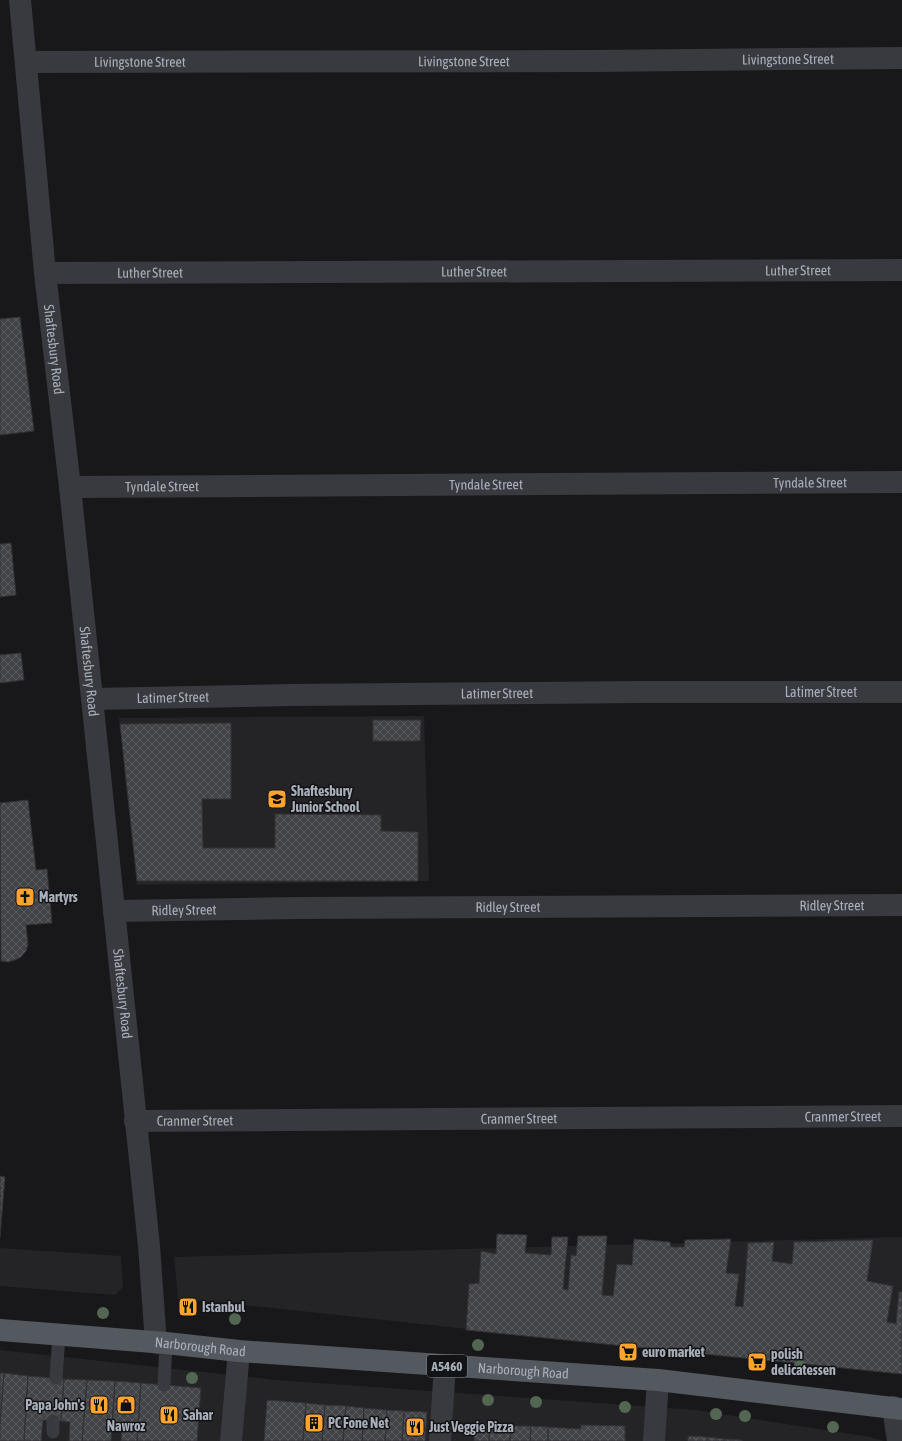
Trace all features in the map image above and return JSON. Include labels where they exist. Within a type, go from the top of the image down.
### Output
[{"type":"main road","name":"Narborough Road","points":[[0,1330],[239,1351],[658,1380],[898,1408]]},
{"type":"street","name":"Shaftesbury Road","points":[[20,0],[45,273],[70,487],[135,1122],[161,1343]]},
{"type":"street","name":"Livingstone Street","points":[[26,62],[902,58]]},
{"type":"street","name":"Luther Street","points":[[45,273],[902,270]]},
{"type":"street","name":"Tyndale Street","points":[[70,487],[902,482]]},
{"type":"street","name":"Latimer Street","points":[[92,699],[618,692],[902,692]]},
{"type":"street","name":"Ridley Street","points":[[114,910],[902,905]]},
{"type":"street","name":"Cranmer Street","points":[[135,1122],[902,1116]]},
{"type":"street","points":[[231,1441],[239,1351]]},
{"type":"street","points":[[440,1441],[445,1366]]},
{"type":"street","points":[[654,1441],[658,1380]]},
{"type":"street","points":[[898,1408],[898,1441]]},
{"type":"lane","points":[[56,1378],[58,1335]]},
{"type":"lane","points":[[161,1343],[164,1385]]},
{"type":"shaded area","name":"Shaftesbury Junior School","points":[[424,716],[429,881],[137,885],[119,718]]},
{"type":"shaded area","points":[[902,1237],[902,1373],[178,1299],[174,1257]]},
{"type":"shaded area","points":[[0,1248],[121,1256],[123,1287],[115,1295],[0,1286]]},
{"type":"shaded area","points":[[0,1350],[276,1380],[696,1410],[870,1437],[884,1441],[0,1441]]},
{"type":"building","points":[[20,317],[34,431],[0,435],[0,319]]},
{"type":"building","points":[[11,543],[16,595],[0,597],[0,544]]},
{"type":"building","points":[[21,653],[24,680],[0,683],[0,655]]},
{"type":"building","points":[[373,720],[421,720],[420,741],[373,741]]},
{"type":"building","points":[[231,723],[231,799],[202,799],[203,848],[275,848],[275,814],[381,815],[381,831],[418,832],[418,881],[137,881],[120,724]]},
{"type":"building","name":"Martyrs","points":[[28,800],[36,870],[47,869],[52,923],[26,925],[28,945],[26,951],[21,957],[15,960],[8,962],[1,961],[0,803]]},
{"type":"building","points":[[0,1176],[5,1177],[0,1237]]},
{"type":"building","points":[[497,1234],[527,1235],[525,1253],[551,1255],[552,1237],[568,1237],[563,1289],[568,1290],[571,1255],[576,1256],[578,1236],[607,1236],[602,1295],[613,1296],[617,1264],[632,1265],[634,1239],[670,1242],[671,1247],[684,1247],[685,1240],[731,1239],[726,1273],[739,1274],[735,1306],[743,1307],[748,1243],[774,1242],[772,1261],[792,1264],[794,1242],[873,1240],[867,1281],[893,1286],[887,1322],[896,1324],[899,1292],[902,1292],[902,1374],[466,1330],[469,1284],[479,1283],[481,1251],[496,1254]]},
{"type":"building","points":[[0,1373],[4,1373],[0,1424]]},
{"type":"building","points":[[4,1373],[28,1376],[24,1441],[0,1441]]},
{"type":"building","points":[[28,1376],[64,1379],[61,1421],[43,1420],[41,1441],[24,1441]]},
{"type":"building","points":[[64,1379],[87,1380],[82,1441],[69,1441],[70,1422],[61,1421]]},
{"type":"building","name":"Papa John's","points":[[87,1380],[115,1381],[111,1441],[82,1441]]},
{"type":"building","name":"Nawroz","points":[[115,1381],[141,1383],[137,1441],[121,1441],[122,1429],[112,1428]]},
{"type":"building","name":"Sahar","points":[[141,1383],[201,1388],[197,1441],[137,1441]]},
{"type":"building","points":[[267,1400],[306,1403],[303,1441],[264,1441]]},
{"type":"building","name":"PC Fone Net","points":[[306,1403],[325,1405],[322,1441],[303,1441]]},
{"type":"building","points":[[325,1405],[346,1406],[343,1441],[322,1441]]},
{"type":"building","points":[[346,1406],[364,1408],[362,1441],[343,1441]]},
{"type":"building","points":[[364,1408],[387,1410],[385,1441],[362,1441]]},
{"type":"building","points":[[387,1410],[404,1411],[402,1441],[385,1441]]},
{"type":"building","name":"Just Veggie Pizza","points":[[404,1411],[427,1412],[425,1441],[402,1441]]},
{"type":"building","points":[[475,1423],[490,1424],[489,1441],[474,1441]]},
{"type":"building","points":[[490,1424],[511,1426],[510,1441],[489,1441]]},
{"type":"building","points":[[581,1425],[625,1426],[625,1441],[548,1441],[548,1427],[581,1429]]},
{"type":"building","points":[[511,1426],[531,1426],[530,1441],[510,1441]]},
{"type":"building","points":[[531,1426],[548,1427],[548,1441],[530,1441]]},
{"type":"building","points":[[688,1436],[707,1437],[707,1441],[688,1441]]},
{"type":"building","points":[[707,1437],[725,1439],[724,1441],[707,1441]]},
{"type":"building","points":[[725,1439],[742,1440],[742,1441],[724,1441]]},
{"type":"place","name":"Shaftesbury Junior School","points":[[277,799]]},
{"type":"place","name":"Martyrs","points":[[25,897]]},
{"type":"place","name":"Istanbul","points":[[188,1307]]},
{"type":"place","name":"euro market","points":[[628,1352]]},
{"type":"place","name":"polish delicatessen","points":[[757,1362]]},
{"type":"place","name":"Papa John's","points":[[99,1405]]},
{"type":"place","name":"Nawroz","points":[[126,1405]]},
{"type":"place","name":"Sahar","points":[[169,1415]]},
{"type":"place","name":"PC Fone Net","points":[[314,1423]]},
{"type":"place","name":"Just Veggie Pizza","points":[[415,1427]]}]
